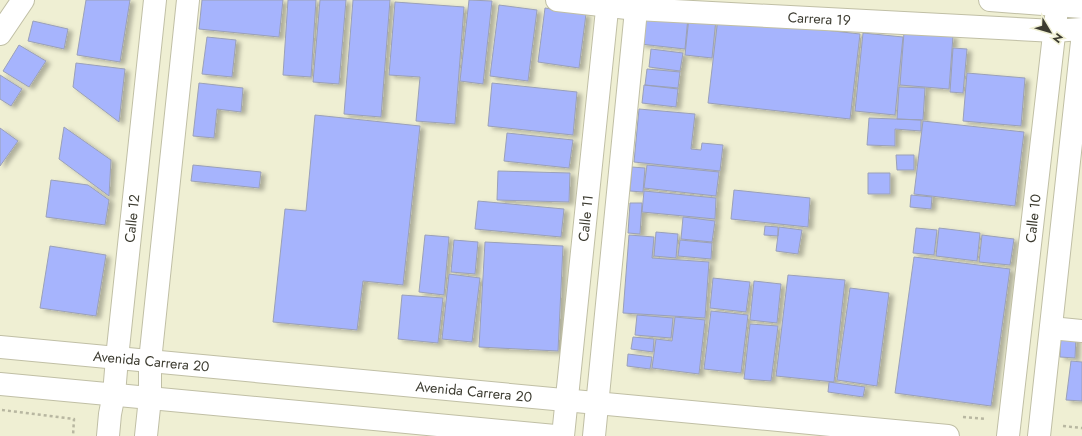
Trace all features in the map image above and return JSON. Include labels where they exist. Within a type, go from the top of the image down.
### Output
[{"type":"street","points":[[0,34],[23,0]]},
{"type":"street","name":"Calle 12","points":[[108,436],[114,394],[155,0]]},
{"type":"street","points":[[146,436],[150,398],[150,361],[188,0]]},
{"type":"street","name":"Carrera 19","points":[[557,0],[1055,31],[1082,29]]},
{"type":"street","points":[[990,0],[1058,2],[1082,7]]},
{"type":"street","name":"Calle 10","points":[[1008,436],[1058,2]]},
{"type":"street","name":"Calle 11","points":[[563,436],[607,3]]},
{"type":"street","points":[[594,436],[636,4]]},
{"type":"street","name":"Calle 10","points":[[1039,436],[1082,42]]},
{"type":"street","points":[[1051,328],[1082,331]]},
{"type":"street","name":"Avenida Carrera 20","points":[[0,347],[948,436]]},
{"type":"street","points":[[0,384],[554,436]]},
{"type":"path","points":[[0,410],[74,419],[73,436]]},
{"type":"building","points":[[86,0],[130,0],[120,62],[77,55]]},
{"type":"building","points":[[202,0],[283,0],[279,37],[199,29]]},
{"type":"building","points":[[288,0],[316,0],[311,77],[283,75]]},
{"type":"building","points":[[320,0],[346,0],[339,84],[313,82]]},
{"type":"building","points":[[353,0],[390,0],[381,117],[344,114]]},
{"type":"building","points":[[469,0],[492,1],[483,84],[460,81]]},
{"type":"building","points":[[395,2],[464,7],[455,124],[416,121],[420,77],[389,75]]},
{"type":"building","points":[[499,5],[537,10],[528,81],[490,76]]},
{"type":"building","points":[[545,8],[586,14],[579,68],[538,62]]},
{"type":"building","points":[[644,12],[688,17],[685,49],[640,44]]},
{"type":"building","points":[[689,17],[716,19],[712,58],[685,55]]},
{"type":"building","points":[[718,18],[860,34],[850,119],[708,103]]},
{"type":"building","points":[[33,21],[68,29],[64,49],[28,41]]},
{"type":"building","points":[[904,32],[953,36],[949,89],[900,85]]},
{"type":"building","points":[[863,33],[903,37],[895,115],[855,111]]},
{"type":"building","points":[[207,37],[236,40],[232,77],[202,74]]},
{"type":"building","points":[[19,45],[46,61],[29,87],[3,71]]},
{"type":"building","points":[[953,48],[967,49],[963,93],[950,92]]},
{"type":"building","points":[[651,49],[683,53],[680,71],[649,67]]},
{"type":"building","points":[[76,63],[125,69],[119,122],[73,87]]},
{"type":"building","points":[[647,69],[680,72],[678,88],[645,85]]},
{"type":"building","points":[[967,73],[1025,78],[1021,126],[963,121]]},
{"type":"building","points":[[0,75],[22,89],[11,106],[0,99]]},
{"type":"building","points":[[199,83],[243,88],[241,112],[217,109],[214,138],[193,136]]},
{"type":"building","points":[[492,83],[577,92],[573,135],[488,126]]},
{"type":"building","points":[[644,85],[678,89],[676,107],[642,103]]},
{"type":"building","points":[[899,87],[925,88],[923,120],[897,119]]},
{"type":"building","points":[[639,109],[695,114],[691,149],[701,150],[702,143],[723,145],[720,171],[634,162]]},
{"type":"building","points":[[315,115],[420,126],[403,285],[363,281],[357,330],[273,322],[285,209],[306,211]]},
{"type":"building","points":[[869,118],[921,120],[921,131],[895,129],[895,146],[867,145]]},
{"type":"building","points":[[923,121],[1024,132],[1015,206],[914,194]]},
{"type":"building","points":[[64,127],[111,160],[109,196],[59,159]]},
{"type":"building","points":[[0,128],[18,141],[0,166]]},
{"type":"building","points":[[507,133],[573,140],[569,168],[504,161]]},
{"type":"building","points":[[896,155],[914,155],[914,170],[897,170]]},
{"type":"building","points":[[193,165],[261,172],[259,188],[191,181]]},
{"type":"building","points":[[647,165],[719,172],[716,196],[644,188]]},
{"type":"building","points":[[632,167],[645,168],[643,192],[630,191]]},
{"type":"building","points":[[498,171],[570,173],[569,202],[497,200]]},
{"type":"building","points":[[868,173],[890,173],[890,194],[868,194]]},
{"type":"building","points":[[51,180],[88,185],[109,200],[105,225],[46,217]]},
{"type":"building","points":[[734,190],[810,198],[808,227],[731,219]]},
{"type":"building","points":[[644,191],[716,198],[715,219],[642,212]]},
{"type":"building","points":[[911,195],[932,197],[931,209],[910,207]]},
{"type":"building","points":[[478,201],[564,209],[561,237],[475,229]]},
{"type":"building","points":[[630,203],[642,203],[640,234],[628,233]]},
{"type":"building","points":[[683,217],[715,221],[712,242],[681,239]]},
{"type":"building","points":[[765,226],[778,227],[778,236],[764,235]]},
{"type":"building","points":[[779,227],[802,230],[798,254],[776,251]]},
{"type":"building","points":[[916,228],[937,230],[934,255],[913,253]]},
{"type":"building","points":[[939,228],[980,233],[977,261],[936,256]]},
{"type":"building","points":[[656,232],[678,234],[676,258],[654,256]]},
{"type":"building","points":[[425,235],[449,237],[444,295],[419,292]]},
{"type":"building","points":[[629,235],[654,237],[652,258],[709,262],[705,318],[623,313]]},
{"type":"building","points":[[982,235],[1014,239],[1010,265],[979,262]]},
{"type":"building","points":[[454,240],[478,242],[475,274],[451,272]]},
{"type":"building","points":[[680,240],[712,243],[711,259],[678,256]]},
{"type":"building","points":[[485,242],[563,246],[558,351],[479,347]]},
{"type":"building","points":[[50,246],[106,255],[96,316],[40,308]]},
{"type":"building","points":[[914,257],[1010,269],[991,406],[895,393]]},
{"type":"building","points":[[449,274],[480,278],[472,342],[442,339]]},
{"type":"building","points":[[788,275],[845,280],[834,382],[776,376]]},
{"type":"building","points":[[713,278],[750,282],[746,312],[710,308]]},
{"type":"building","points":[[754,281],[781,284],[777,323],[750,320]]},
{"type":"building","points":[[850,288],[889,293],[877,386],[837,380]]},
{"type":"building","points":[[402,295],[443,298],[438,343],[398,339]]},
{"type":"building","points":[[711,311],[748,315],[741,373],[704,369]]},
{"type":"building","points":[[637,315],[673,318],[671,338],[635,335]]},
{"type":"building","points":[[675,317],[705,320],[699,374],[652,368],[656,339],[672,341]]},
{"type":"building","points":[[750,324],[778,326],[771,381],[744,379]]},
{"type":"building","points":[[1061,335],[1076,336],[1075,358],[1060,357]]},
{"type":"building","points":[[633,337],[654,339],[653,352],[631,349]]},
{"type":"building","points":[[628,354],[652,357],[650,369],[627,366]]},
{"type":"building","points":[[1071,361],[1082,362],[1082,401],[1066,400]]},
{"type":"building","points":[[829,382],[865,387],[863,397],[828,392]]}]
